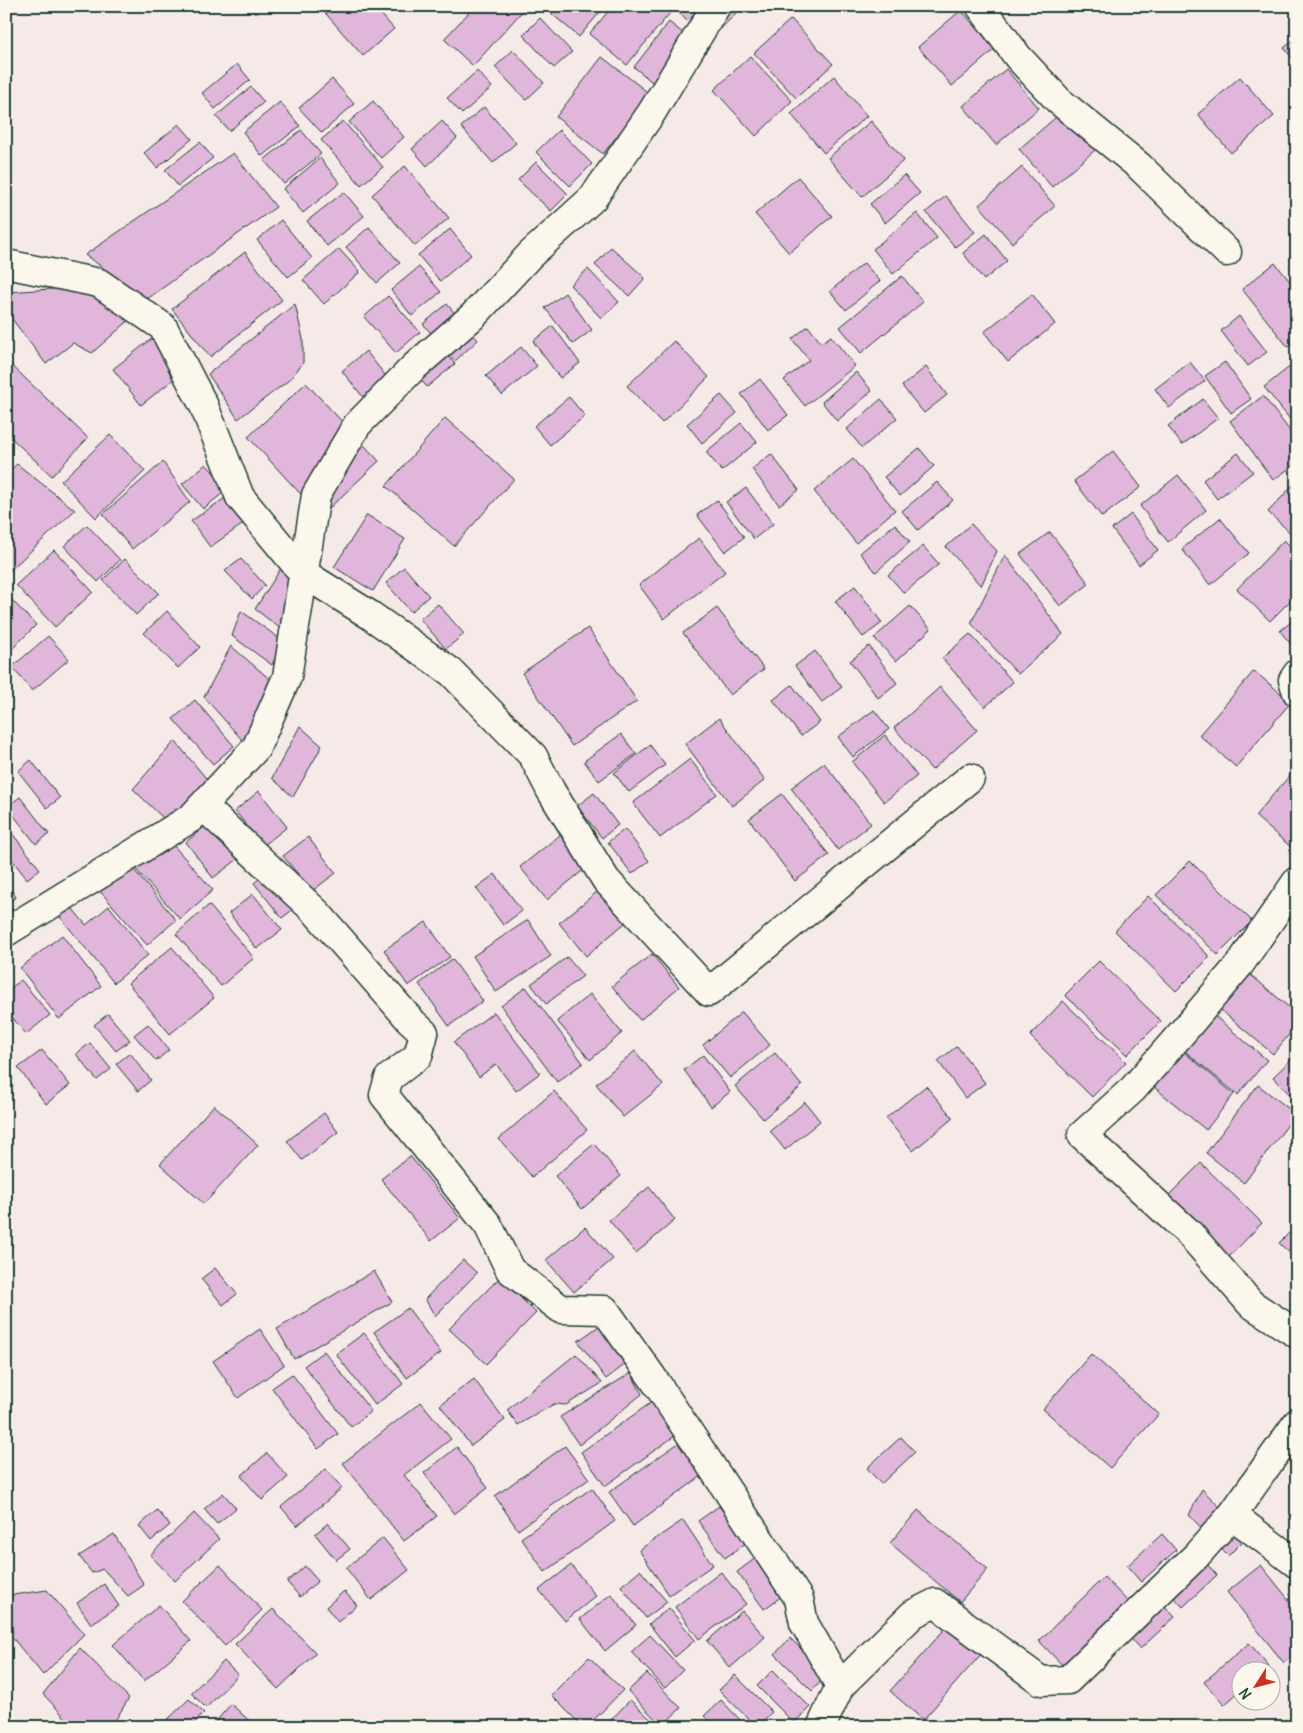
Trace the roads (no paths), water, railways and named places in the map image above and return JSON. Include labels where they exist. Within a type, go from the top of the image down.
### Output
[{"type":"street","points":[[6,932],[191,818],[256,748],[287,677],[316,495],[357,425],[414,367],[473,316],[530,255],[593,198],[652,112],[716,6]]},
{"type":"street","points":[[980,6],[1018,57],[1059,101],[1139,166],[1227,252]]},
{"type":"street","points":[[6,264],[32,271],[99,283],[163,328],[204,406],[240,497],[303,573],[370,615],[451,672],[533,756],[551,792],[606,880],[709,992],[970,778]]},
{"type":"street","points":[[1297,674],[1293,680],[1297,692]]},
{"type":"street","points":[[203,806],[317,913],[410,1020],[424,1033],[418,1056],[389,1078],[384,1095],[488,1225],[510,1270],[562,1309],[605,1310],[657,1384],[799,1599],[804,1623],[840,1686]]},
{"type":"street","points":[[1297,881],[1240,964],[1186,1028],[1133,1089],[1082,1135],[1189,1233],[1250,1304],[1297,1334]]},
{"type":"street","points":[[821,1727],[840,1686],[913,1614],[935,1603],[1041,1681],[1068,1680],[1196,1556],[1232,1515],[1297,1423]]},
{"type":"street","points":[[1232,1515],[1297,1564]]}]
